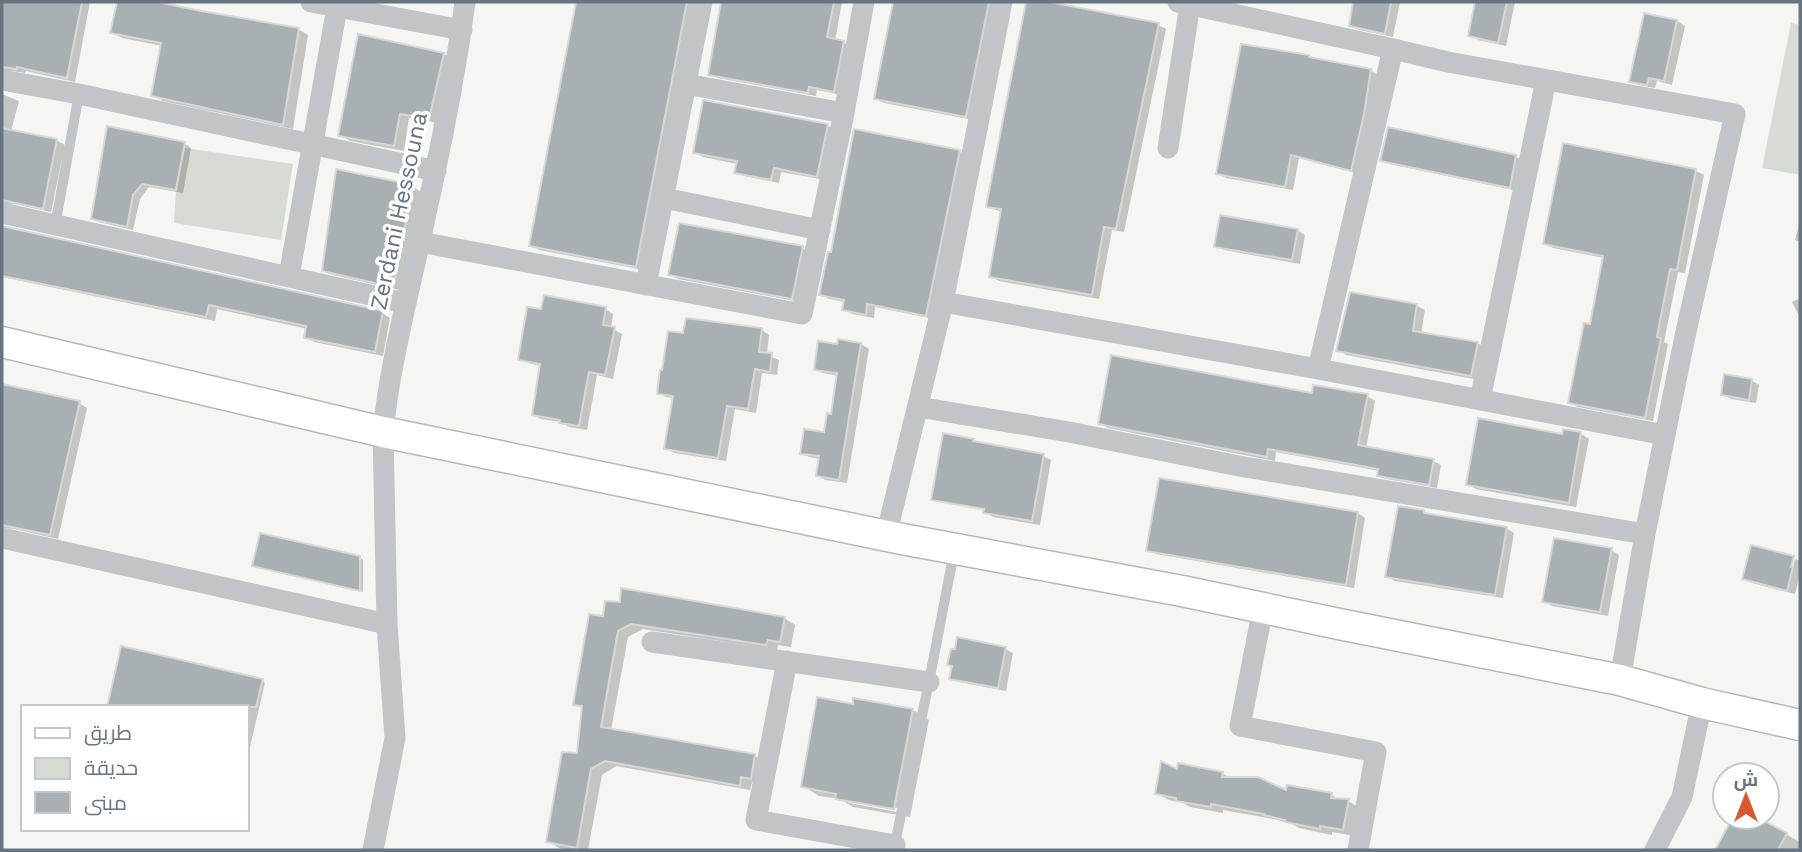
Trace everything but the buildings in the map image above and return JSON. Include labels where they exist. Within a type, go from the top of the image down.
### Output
[{"type":"main road","points":[[2,342],[383,432],[886,536],[1168,588],[1620,680],[1702,703],[1800,725]]},
{"type":"street","points":[[311,2],[337,4],[461,30]]},
{"type":"street","name":"Zerdani Hessouna","points":[[373,850],[395,738],[387,624],[383,432],[386,404],[436,171],[465,2]]},
{"type":"street","points":[[646,285],[702,2]]},
{"type":"street","points":[[420,242],[802,314],[864,2]]},
{"type":"street","points":[[886,536],[943,302],[1002,2]]},
{"type":"street","points":[[1168,148],[1184,3],[1448,62],[1735,114],[1685,336],[1645,534],[1620,680]]},
{"type":"street","points":[[289,276],[337,4]]},
{"type":"street","points":[[1318,369],[1393,49]]},
{"type":"street","points":[[2,80],[436,171]]},
{"type":"street","points":[[1480,400],[1546,80]]},
{"type":"street","points":[[686,84],[844,113]]},
{"type":"street","points":[[663,198],[820,230]]},
{"type":"street","points":[[2,213],[406,303]]},
{"type":"street","points":[[943,302],[1665,435]]},
{"type":"street","points":[[918,407],[1069,432],[1238,466],[1645,534]]},
{"type":"street","points":[[2,538],[387,624]]},
{"type":"street","points":[[1263,608],[1240,726],[1376,752],[1358,850]]},
{"type":"street","points":[[652,642],[929,682]]},
{"type":"street","points":[[787,661],[756,820],[894,847]]},
{"type":"street","points":[[1655,850],[1682,797],[1702,703]]},
{"type":"lane","points":[[55,226],[79,94]]},
{"type":"lane","points":[[894,847],[954,549]]},
{"type":"green space","points":[[1791,23],[1800,25],[1800,175],[1762,168]]},
{"type":"green space","points":[[185,148],[293,164],[281,240],[174,223],[176,190]]}]
